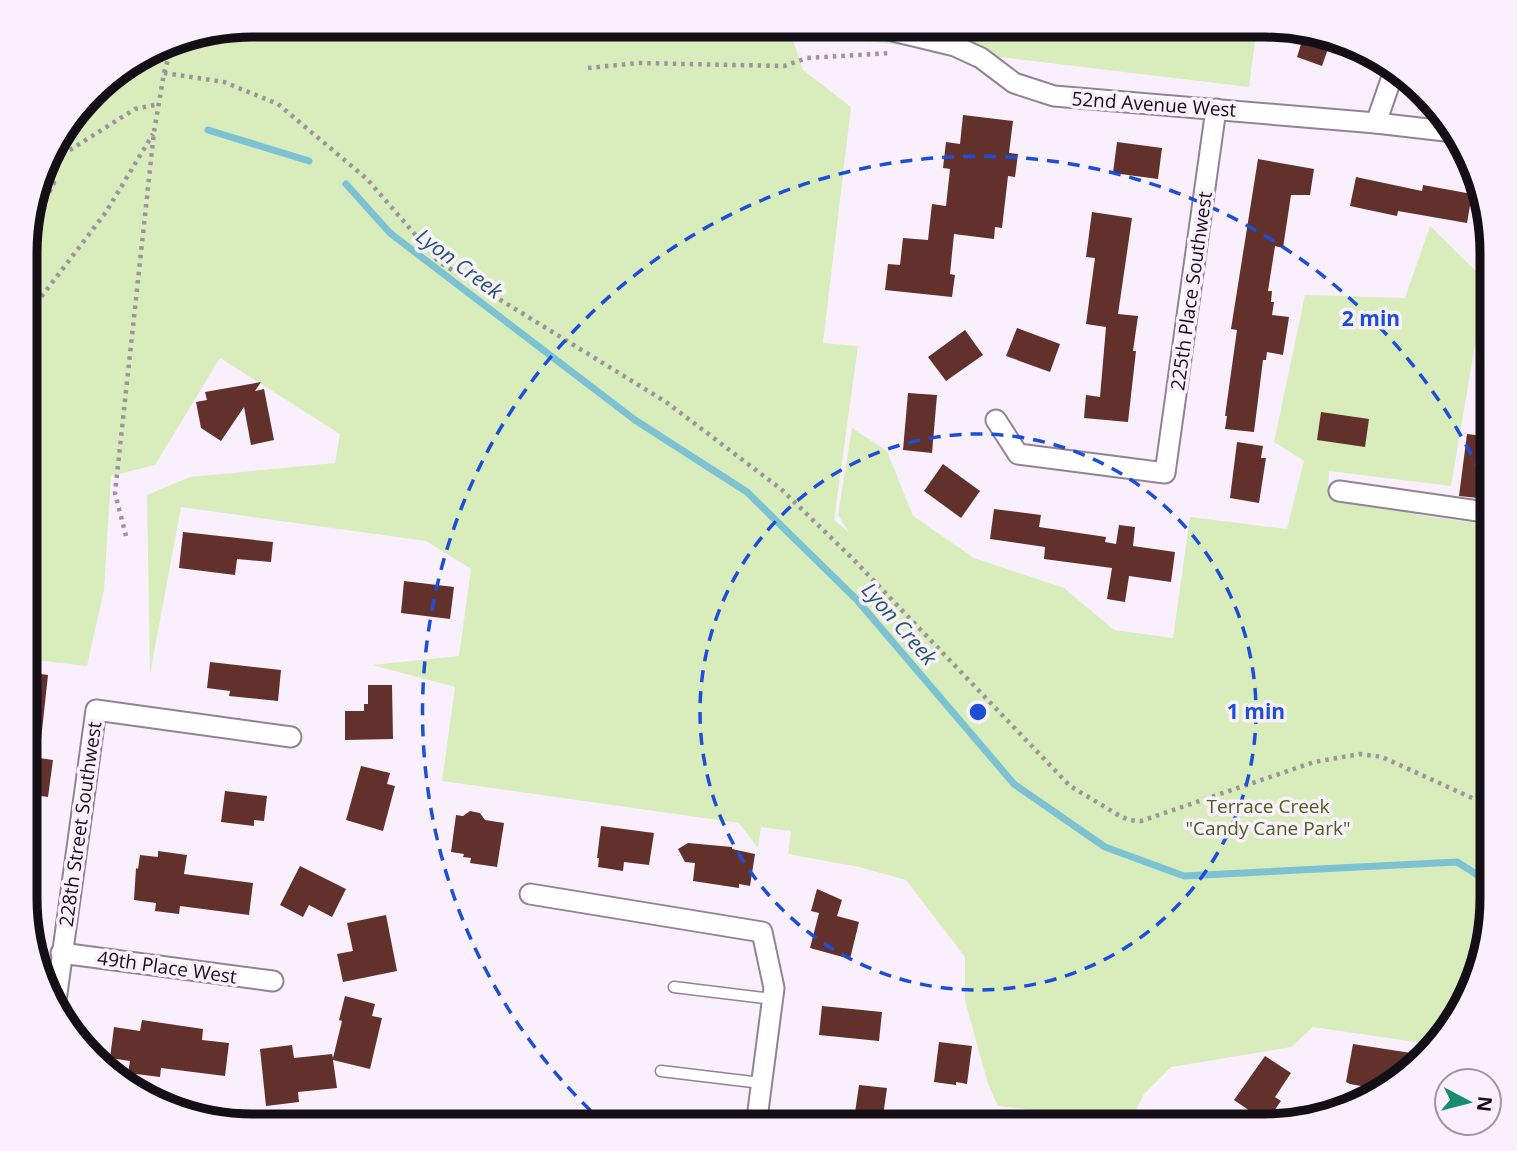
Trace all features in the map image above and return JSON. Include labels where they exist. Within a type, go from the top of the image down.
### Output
[{"type":"street","name":"52nd Avenue West","points":[[920,37],[954,46],[981,58],[1014,83],[1054,96],[1216,108],[1442,131]]},
{"type":"street","points":[[1376,123],[1391,78]]},
{"type":"street","name":"225th Place Southwest","points":[[996,420],[1018,454],[1165,473],[1216,108]]},
{"type":"street","points":[[1339,491],[1480,511]]},
{"type":"street","name":"228th Street Southwest","points":[[57,990],[96,710],[291,737]]},
{"type":"street","points":[[530,894],[762,932],[774,988],[757,1114]]},
{"type":"street","name":"49th Place West","points":[[61,953],[272,981]]},
{"type":"lane","points":[[674,987],[772,999]]},
{"type":"lane","points":[[661,1071],[761,1083]]},
{"type":"path","points":[[588,68],[638,63],[784,66],[807,58],[900,52],[924,38]]},
{"type":"path","points":[[126,536],[115,493],[154,132],[170,53]]},
{"type":"path","points":[[164,73],[224,82],[278,104],[367,179],[439,262],[666,401],[781,489],[853,559],[1070,786],[1120,816],[1141,821],[1314,762],[1360,754],[1382,758],[1480,802]]},
{"type":"path","points":[[60,156],[135,109],[159,104]]},
{"type":"path","points":[[37,303],[106,212],[154,132]]},
{"type":"path","points":[[43,199],[54,183],[49,179]]},
{"type":"green space","name":"Terrace Creek \"Candy Cane Park\"","points":[[252,37],[792,37],[803,70],[851,107],[823,343],[858,346],[834,520],[849,532],[838,515],[852,428],[887,451],[913,516],[974,558],[1064,588],[1114,630],[1173,638],[1190,517],[1287,529],[1304,461],[1274,442],[1305,295],[1405,298],[1430,226],[1480,275],[1480,316],[1451,486],[1329,471],[1328,495],[1425,516],[1480,523],[1480,913],[1473,955],[1464,981],[1444,1018],[1425,1043],[1313,1027],[1291,1047],[1171,1067],[1144,1094],[1134,1114],[1074,1114],[998,1106],[988,1084],[965,1001],[965,957],[906,880],[859,867],[788,854],[791,831],[761,827],[758,848],[739,823],[442,781],[455,687],[372,665],[459,656],[471,569],[426,541],[181,507],[150,674],[147,495],[190,477],[335,463],[340,434],[220,358],[155,465],[111,476],[104,590],[87,666],[37,660],[39,224],[44,196],[53,170],[66,144],[90,110],[121,81],[144,66],[196,44]]},
{"type":"green space","name":"Terrace Creek \"Candy Cane Park\"","points":[[832,37],[1255,37],[1249,87]]},
{"type":"building","points":[[1302,40],[1329,47],[1322,66],[1297,57]]},
{"type":"building","points":[[963,115],[1013,121],[1009,153],[1018,154],[1015,177],[1008,176],[1002,228],[995,227],[994,239],[954,234],[950,274],[955,275],[952,297],[885,290],[888,264],[900,265],[903,238],[928,240],[932,204],[946,206],[950,169],[943,168],[946,142],[960,144]]},
{"type":"building","points":[[1117,142],[1162,148],[1158,179],[1113,173]]},
{"type":"building","points":[[1258,159],[1314,169],[1310,195],[1291,195],[1283,248],[1275,246],[1268,291],[1272,291],[1271,302],[1274,302],[1272,315],[1289,317],[1283,355],[1267,352],[1266,360],[1263,360],[1254,432],[1225,429],[1225,416],[1237,330],[1231,329]]},
{"type":"building","points":[[1356,177],[1422,191],[1423,185],[1472,194],[1467,223],[1398,211],[1397,216],[1350,206]]},
{"type":"building","points":[[1092,212],[1132,218],[1118,314],[1138,316],[1128,422],[1084,418],[1086,395],[1100,397],[1106,327],[1086,324],[1095,258],[1086,257]]},
{"type":"building","points":[[1017,328],[1060,344],[1050,372],[1006,356]]},
{"type":"building","points":[[965,330],[983,355],[946,381],[928,357]]},
{"type":"building","points":[[261,382],[255,391],[264,389],[274,440],[251,445],[244,407],[221,441],[201,428],[196,402],[207,400],[205,392]]},
{"type":"building","points":[[908,393],[937,395],[932,453],[903,450]]},
{"type":"building","points":[[1321,412],[1369,419],[1365,447],[1317,440]]},
{"type":"building","points":[[1467,434],[1480,436],[1478,498],[1459,496]]},
{"type":"building","points":[[1237,442],[1263,446],[1261,458],[1266,458],[1259,503],[1230,498]]},
{"type":"building","points":[[943,464],[980,491],[961,518],[924,491]]},
{"type":"building","points":[[994,509],[1041,515],[1039,527],[1106,537],[1105,542],[1116,544],[1119,525],[1135,527],[1133,546],[1175,552],[1171,582],[1129,576],[1125,602],[1107,599],[1112,568],[1044,559],[1045,547],[990,539]]},
{"type":"building","points":[[183,532],[273,542],[271,562],[237,559],[235,575],[179,568]]},
{"type":"building","points":[[404,581],[454,587],[450,619],[401,613]]},
{"type":"building","points":[[210,662],[281,670],[278,701],[229,696],[230,691],[207,688]]},
{"type":"building","points":[[37,674],[48,675],[39,758],[53,760],[48,797],[37,796]]},
{"type":"building","points":[[368,685],[392,685],[393,739],[345,740],[345,711],[364,711],[364,704],[368,704]]},
{"type":"building","points":[[361,766],[390,773],[387,784],[395,786],[383,831],[346,820]]},
{"type":"building","points":[[225,791],[267,796],[264,821],[254,820],[254,826],[221,822]]},
{"type":"building","points":[[470,811],[480,813],[485,820],[504,823],[497,867],[470,863],[471,858],[451,852],[456,815],[463,816]]},
{"type":"building","points":[[601,826],[654,833],[649,865],[624,862],[623,871],[598,867]]},
{"type":"building","points":[[688,843],[732,847],[755,854],[750,886],[739,884],[739,888],[693,881],[695,863],[685,862],[678,849]]},
{"type":"building","points":[[158,851],[187,855],[184,874],[253,883],[249,915],[180,906],[179,914],[155,911],[156,903],[134,900],[136,868],[138,869],[140,855],[158,857]]},
{"type":"building","points":[[300,866],[346,889],[332,917],[309,905],[303,917],[280,905]]},
{"type":"building","points":[[817,889],[842,900],[837,916],[859,922],[850,959],[810,948],[819,913],[811,911]]},
{"type":"building","points":[[386,915],[397,971],[343,982],[337,954],[353,951],[347,923]]},
{"type":"building","points":[[345,996],[375,1004],[372,1016],[382,1018],[370,1069],[333,1060],[337,1088],[298,1092],[299,1102],[266,1106],[260,1049],[292,1045],[294,1058],[332,1054],[333,1058]]},
{"type":"building","points":[[822,1006],[882,1012],[879,1041],[819,1035]]},
{"type":"building","points":[[142,1020],[203,1029],[202,1040],[229,1043],[225,1076],[161,1068],[160,1077],[128,1073],[130,1061],[110,1058],[114,1027],[140,1031]]},
{"type":"building","points":[[939,1042],[972,1046],[967,1084],[934,1082]]},
{"type":"building","points":[[1353,1044],[1411,1053],[1407,1061],[1368,1087],[1346,1082]]},
{"type":"building","points":[[1265,1056],[1291,1073],[1275,1097],[1281,1101],[1272,1114],[1254,1114],[1234,1100]]},
{"type":"building","points":[[859,1085],[887,1088],[883,1114],[855,1113]]},
{"type":"waterway","name":"Lyon Creek","points":[[208,130],[309,161]]},
{"type":"waterway","name":"Lyon Creek","points":[[346,184],[390,233],[635,420],[747,492],[857,600],[1014,784],[1105,847],[1184,876],[1457,862],[1480,876]]}]
